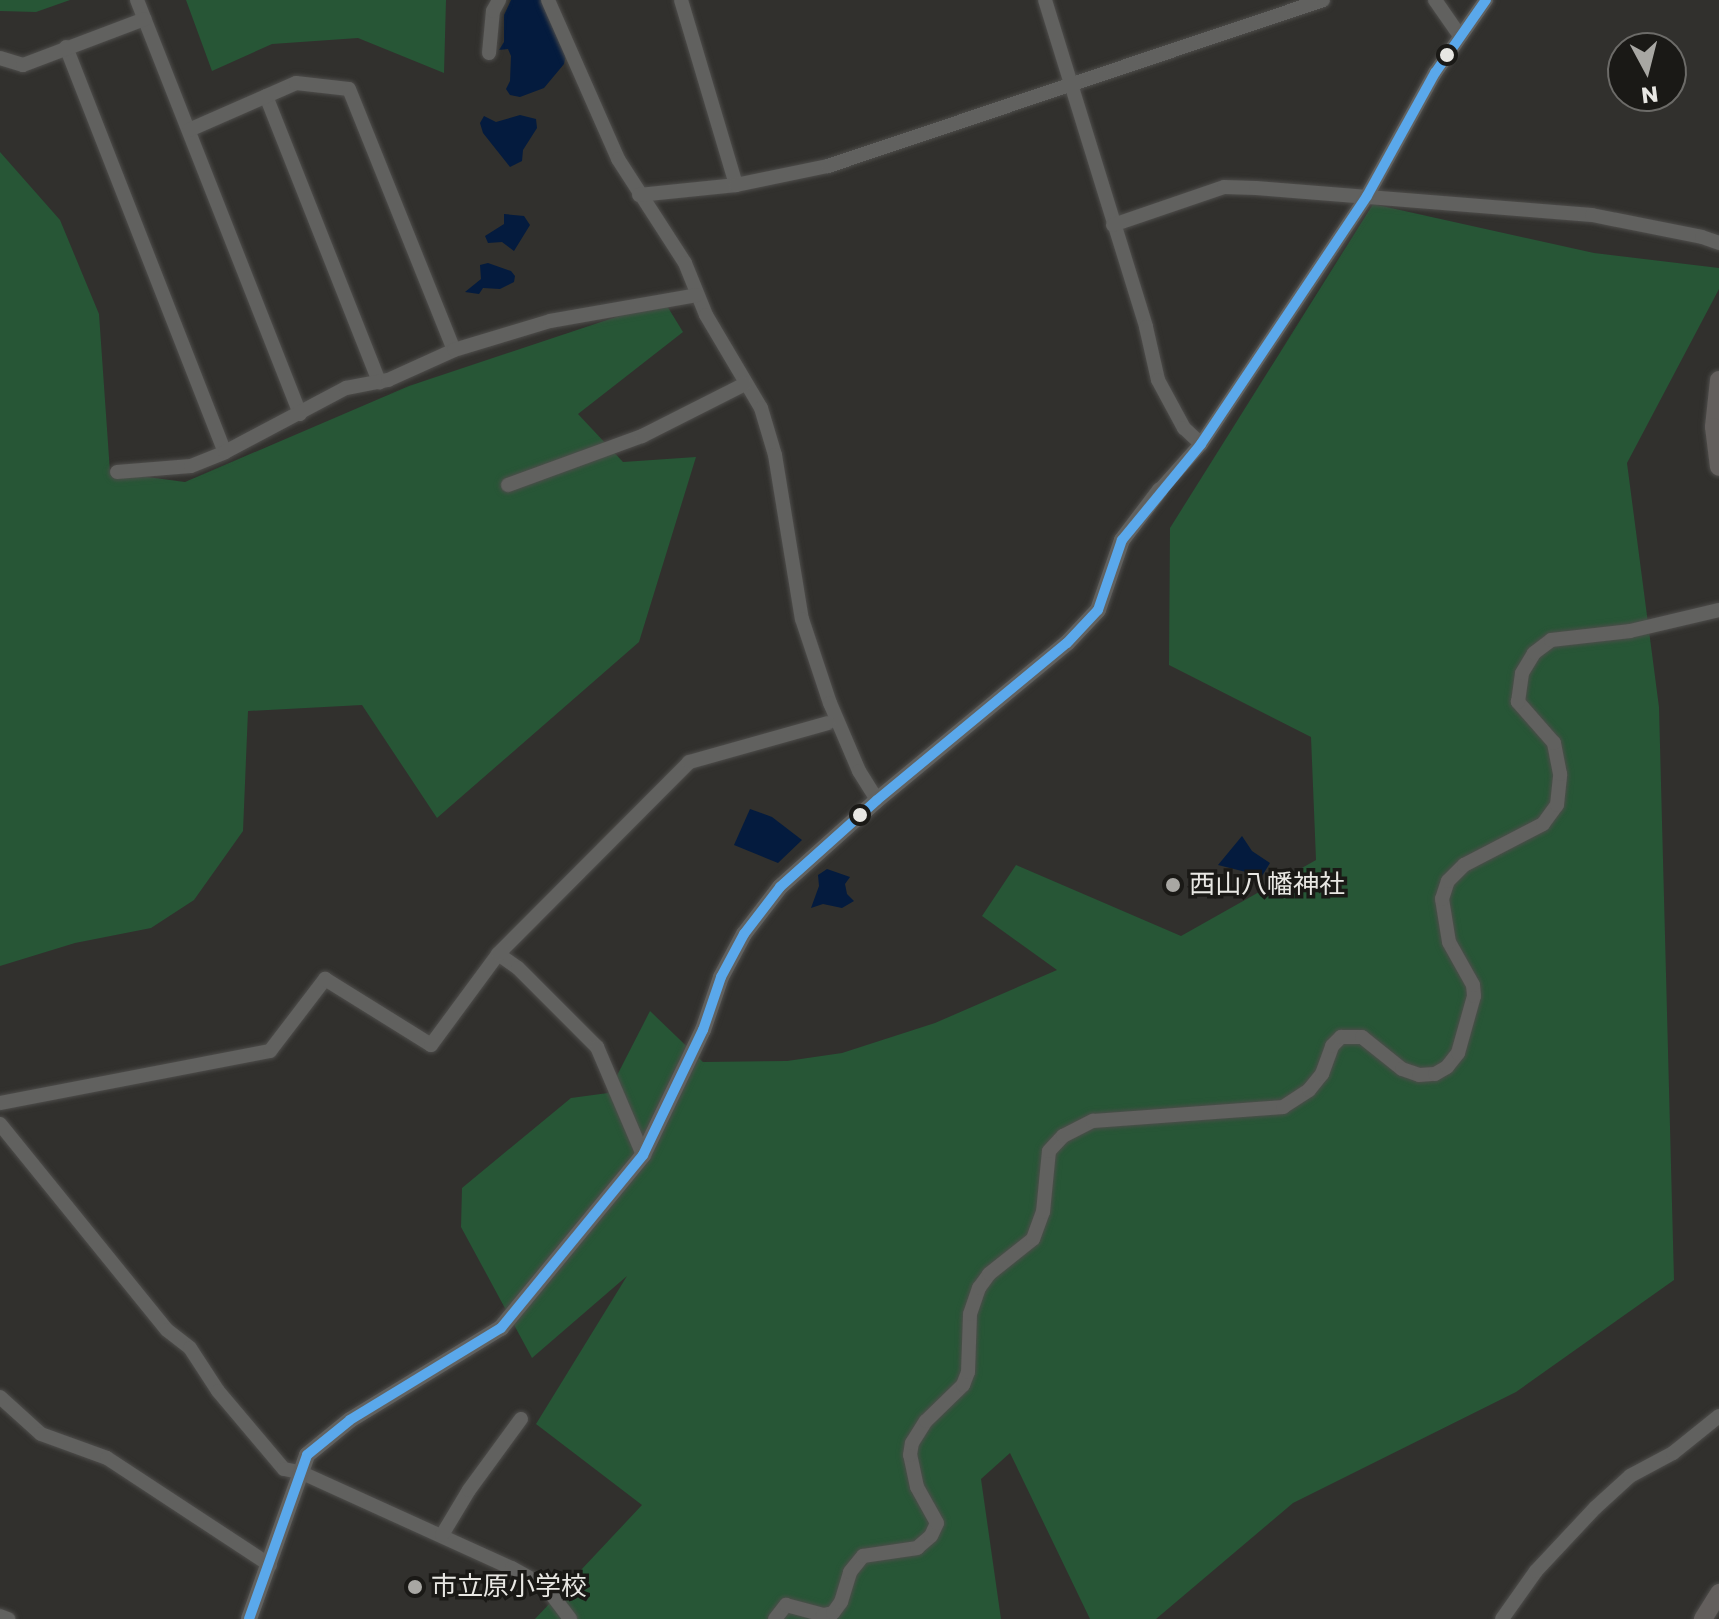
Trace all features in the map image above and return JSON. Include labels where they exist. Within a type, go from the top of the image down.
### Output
[{"type":"main road","points":[[1719,380],[1714,427],[1719,467]]},
{"type":"main road","points":[[1703,1619],[1719,1593]]},
{"type":"street","points":[[137,0],[300,414]]},
{"type":"street","points":[[489,53],[493,11],[499,0]]},
{"type":"street","points":[[548,0],[618,159],[679,251],[697,295],[761,408],[775,455],[802,619],[830,703],[859,771],[877,800]]},
{"type":"street","points":[[681,0],[736,185]]},
{"type":"street","points":[[1045,0],[1146,327],[1158,380],[1184,428],[1201,444]]},
{"type":"street","points":[[639,195],[736,185],[828,166],[1323,0]]},
{"type":"street","points":[[1435,0],[1460,36]]},
{"type":"street","points":[[249,1619],[307,1455],[323,1439],[501,1328],[643,1155],[703,1030],[721,977],[744,934],[780,887],[877,800],[975,723],[1067,643],[1098,610],[1122,540],[1160,490],[1201,444],[1367,196],[1435,73],[1486,0]]},
{"type":"street","points":[[0,58],[23,65],[145,19]]},
{"type":"street","points":[[66,47],[225,452]]},
{"type":"street","points":[[189,130],[296,83],[349,89],[454,350]]},
{"type":"street","points":[[266,96],[379,382]]},
{"type":"street","points":[[1113,225],[1224,187],[1592,215],[1719,243]]},
{"type":"street","points":[[117,472],[157,472],[191,466],[225,452],[346,388],[379,382],[454,350],[550,321],[697,295]]},
{"type":"street","points":[[508,485],[642,436],[745,384]]},
{"type":"street","points":[[775,1619],[786,1605],[823,1615],[833,1613],[841,1602],[850,1572],[863,1556],[917,1548],[931,1536],[937,1523],[917,1487],[910,1455],[912,1443],[926,1421],[963,1385],[968,1372],[970,1314],[979,1288],[989,1274],[1033,1239],[1043,1212],[1049,1151],[1063,1136],[1093,1121],[1283,1107],[1309,1090],[1322,1074],[1332,1046],[1341,1037],[1362,1037],[1402,1069],[1419,1075],[1435,1074],[1447,1067],[1458,1053],[1474,996],[1473,985],[1449,942],[1442,899],[1448,881],[1464,865],[1543,824],[1557,805],[1560,774],[1554,743],[1518,702],[1522,673],[1534,653],[1551,640],[1630,631],[1719,610]]},
{"type":"street","points":[[0,1103],[270,1051],[325,979],[431,1045],[498,954],[689,762],[828,723]]},
{"type":"street","points":[[498,954],[518,968],[597,1047],[643,1155]]},
{"type":"street","points":[[0,1124],[158,1319],[190,1348],[218,1391],[284,1469],[300,1472],[442,1535],[546,1587],[570,1619]]},
{"type":"street","points":[[0,1397],[41,1434],[107,1458],[270,1565]]},
{"type":"street","points":[[1502,1619],[1536,1571],[1595,1508],[1630,1476],[1673,1453],[1719,1416]]},
{"type":"street","points":[[442,1535],[469,1490],[521,1419]]},
{"type":"street","points":[[0,1616],[8,1619]]},
{"type":"green space","points":[[0,0],[70,0],[36,12],[0,11]]},
{"type":"green space","points":[[186,0],[446,0],[444,73],[358,38],[272,44],[212,71]]},
{"type":"green space","points":[[0,152],[60,220],[99,314],[110,472],[185,482],[409,386],[664,301],[683,332],[578,414],[623,462],[696,457],[639,642],[437,818],[362,705],[248,711],[243,831],[194,900],[151,928],[75,943],[0,966]]},
{"type":"green space","points":[[1373,204],[1594,253],[1719,268],[1719,289],[1627,463],[1659,707],[1674,1280],[1516,1392],[1293,1503],[1156,1619],[1090,1619],[1010,1453],[981,1479],[1001,1619],[535,1619],[642,1505],[536,1424],[627,1276],[532,1358],[461,1227],[462,1188],[571,1098],[608,1093],[650,1011],[703,1062],[787,1061],[842,1053],[935,1023],[1057,970],[982,916],[1016,865],[1181,936],[1316,860],[1311,737],[1169,665],[1170,528]]},
{"type":"water","points":[[511,0],[541,0],[567,50],[564,64],[544,88],[520,97],[510,95],[506,89],[510,81],[511,56],[508,49],[499,50],[504,42],[504,15]]},
{"type":"water","points":[[520,115],[536,119],[537,128],[523,150],[522,161],[510,167],[483,133],[480,123],[484,116],[496,122]]},
{"type":"water","points":[[504,214],[524,216],[530,225],[514,251],[502,242],[488,243],[485,236],[504,224]]},
{"type":"water","points":[[488,263],[511,271],[515,276],[514,282],[500,289],[483,288],[479,294],[465,292],[481,279],[480,265]]},
{"type":"water","points":[[750,809],[772,817],[802,840],[778,863],[734,845]]},
{"type":"water","points":[[1242,836],[1252,851],[1270,863],[1262,876],[1218,865]]},
{"type":"water","points":[[827,869],[850,877],[845,884],[847,894],[854,901],[842,908],[823,904],[811,908],[819,886],[818,875]]},
{"type":"transit line","points":[[249,1619],[307,1455],[350,1420],[501,1328],[643,1155],[703,1030],[721,977],[744,934],[780,887],[877,800],[1067,643],[1098,610],[1122,540],[1201,444],[1367,196],[1435,73],[1486,0]]},
{"type":"place","name":"西山八幡神社","points":[[1173,885]]},
{"type":"place","name":"市立原小学校","points":[[415,1587]]}]
